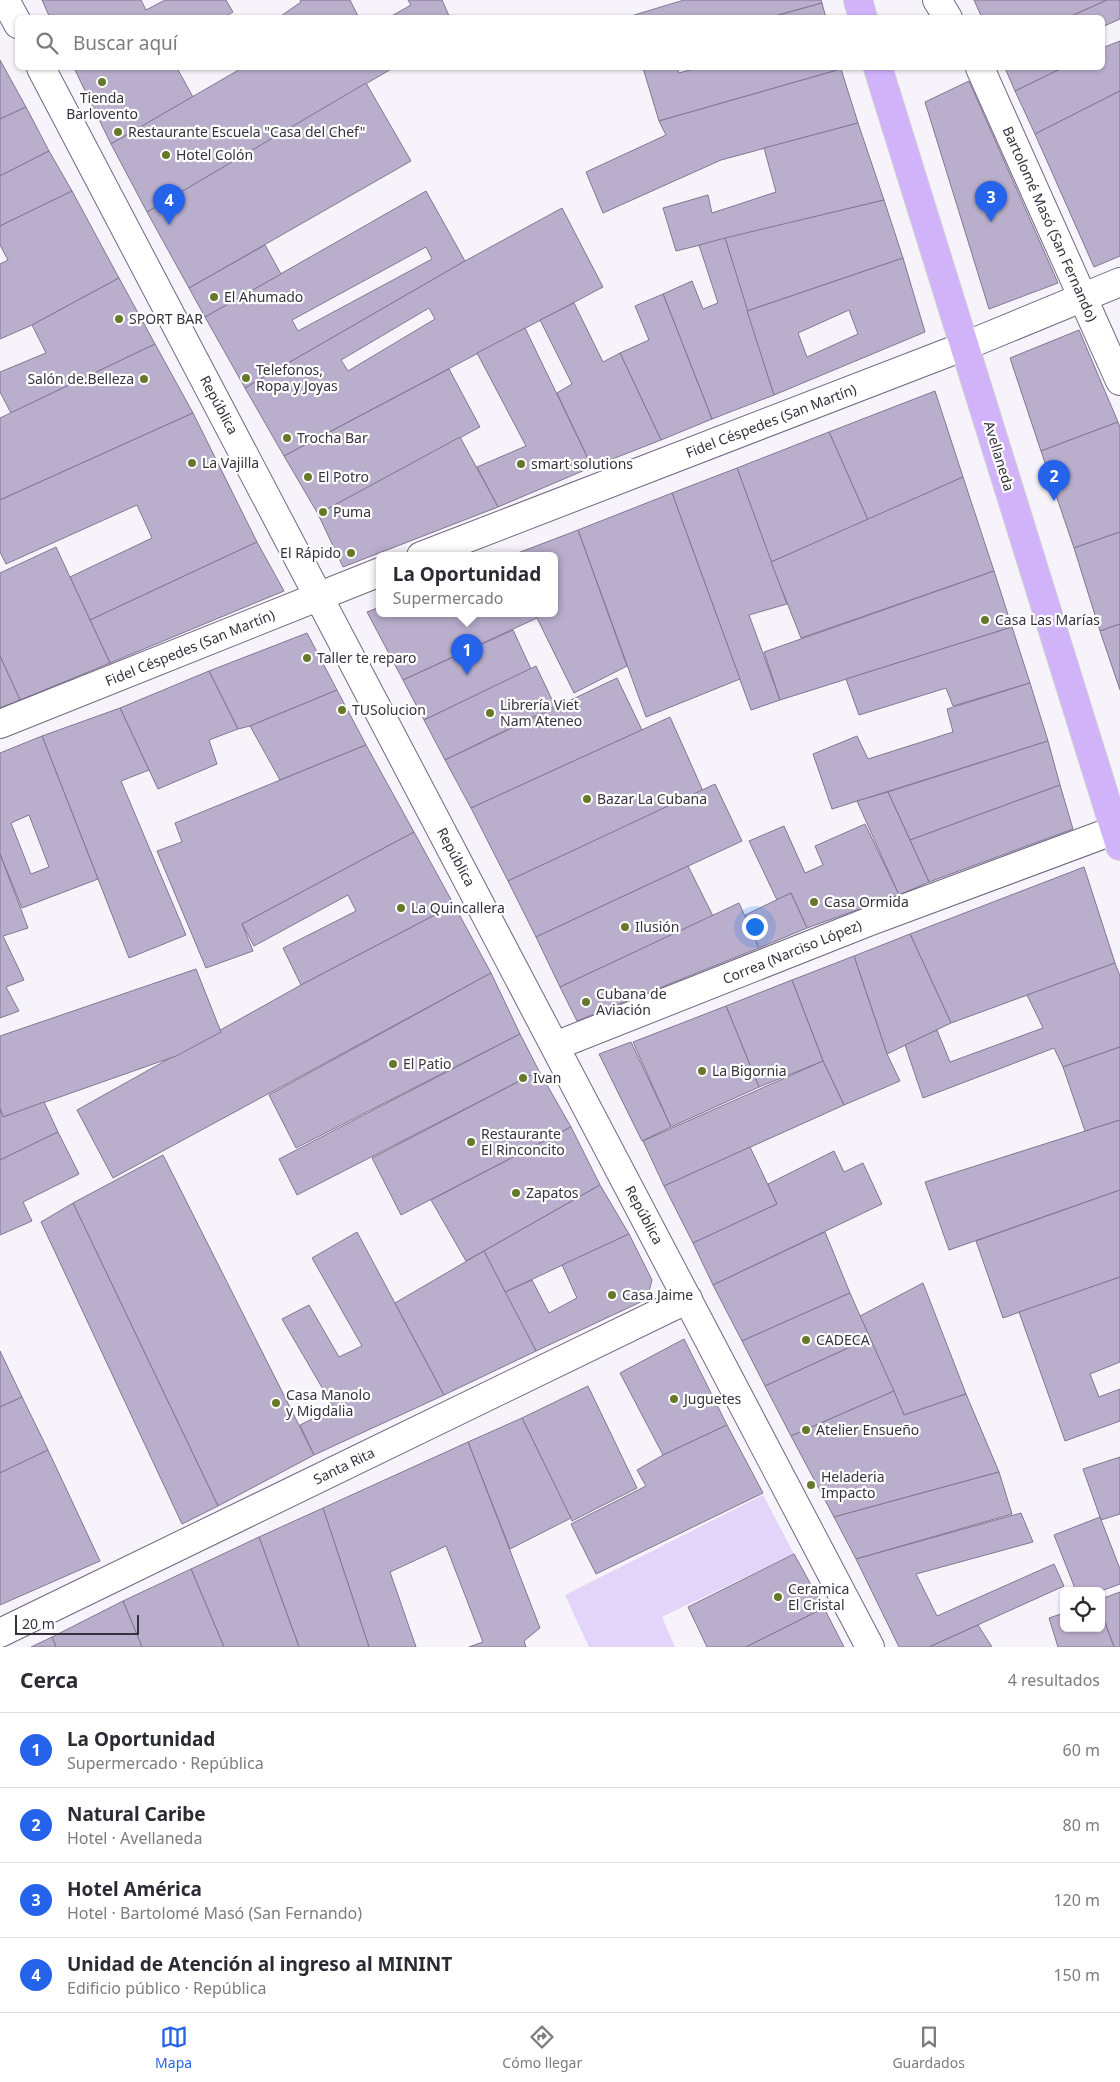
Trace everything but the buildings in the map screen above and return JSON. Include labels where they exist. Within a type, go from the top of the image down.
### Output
[{"type":"main road","points":[[858,0],[862,15]]},
{"type":"main road","name":"Avellaneda","points":[[879,70],[1118,838]]},
{"type":"street","points":[[5,0],[15,18]]},
{"type":"street","points":[[937,0],[946,15]]},
{"type":"street","name":"República","points":[[42,70],[870,1647]]},
{"type":"street","name":"Bartolomé Masó (San Fernando)","points":[[981,70],[1120,381]]},
{"type":"street","name":"Fidel Céspedes (San Martín)","points":[[431,552],[965,346],[1120,282]]},
{"type":"street","name":"Fidel Céspedes (San Martín)","points":[[0,724],[376,574]]},
{"type":"street","name":"Correa (Narciso López)","points":[[556,1046],[868,922],[1118,838]]},
{"type":"street","name":"Santa Rita","points":[[0,1633],[688,1299]]},
{"type":"shaded area","points":[[763,1495],[794,1554],[662,1617],[675,1647],[589,1647],[565,1595]]},
{"type":"place","name":"Tienda Barlovento","points":[[102,82]]},
{"type":"place","name":"Restaurante Escuela \"Casa del Chef\"","points":[[118,132]]},
{"type":"place","name":"Hotel Colón","points":[[166,155]]},
{"type":"place","name":"Hotel América","points":[[991,222]]},
{"type":"place","name":"Unidad de Atención al ingreso al MININT","points":[[169,225]]},
{"type":"place","name":"El Ahumado","points":[[214,297]]},
{"type":"place","name":"SPORT BAR","points":[[119,319]]},
{"type":"place","name":"Telefonos, Ropa y Joyas","points":[[246,378]]},
{"type":"place","name":"Salón de.Belleza","points":[[144,379]]},
{"type":"place","name":"Trocha Bar","points":[[287,438]]},
{"type":"place","name":"La Vajilla","points":[[192,463]]},
{"type":"place","name":"smart solutions","points":[[521,464]]},
{"type":"place","name":"El Potro","points":[[308,477]]},
{"type":"place","name":"Natural Caribe","points":[[1054,501]]},
{"type":"place","name":"Puma","points":[[323,512]]},
{"type":"place","name":"El Rápido","points":[[351,553]]},
{"type":"place","name":"Casa Las Marías","points":[[985,620]]},
{"type":"place","name":"Taller te reparo","points":[[307,658]]},
{"type":"place","name":"La Oportunidad","points":[[467,675]]},
{"type":"place","name":"TUSolucion","points":[[342,710]]},
{"type":"place","name":"Librería Viet Nam Ateneo","points":[[490,713]]},
{"type":"place","name":"Bazar La Cubana","points":[[587,799]]},
{"type":"place","name":"Casa Ormida","points":[[814,902]]},
{"type":"place","name":"La Quincallera","points":[[401,908]]},
{"type":"place","name":"Ilusión","points":[[625,927]]},
{"type":"place","name":"Cubana de Aviación","points":[[586,1002]]},
{"type":"place","name":"El Patio","points":[[393,1064]]},
{"type":"place","name":"La Bigornia","points":[[702,1071]]},
{"type":"place","name":"Ivan","points":[[523,1078]]},
{"type":"place","name":"Restaurante El Rinconcito","points":[[471,1142]]},
{"type":"place","name":"Zapatos","points":[[516,1193]]},
{"type":"place","name":"Casa Jaime","points":[[612,1295]]},
{"type":"place","name":"CADECA","points":[[806,1340]]},
{"type":"place","name":"Juguetes","points":[[674,1399]]},
{"type":"place","name":"Casa Manolo y Migdalia","points":[[276,1403]]},
{"type":"place","name":"Atelier Ensueño","points":[[806,1430]]},
{"type":"place","name":"Heladeria Impacto","points":[[811,1485]]},
{"type":"place","name":"Ceramica El Cristal","points":[[778,1597]]}]
